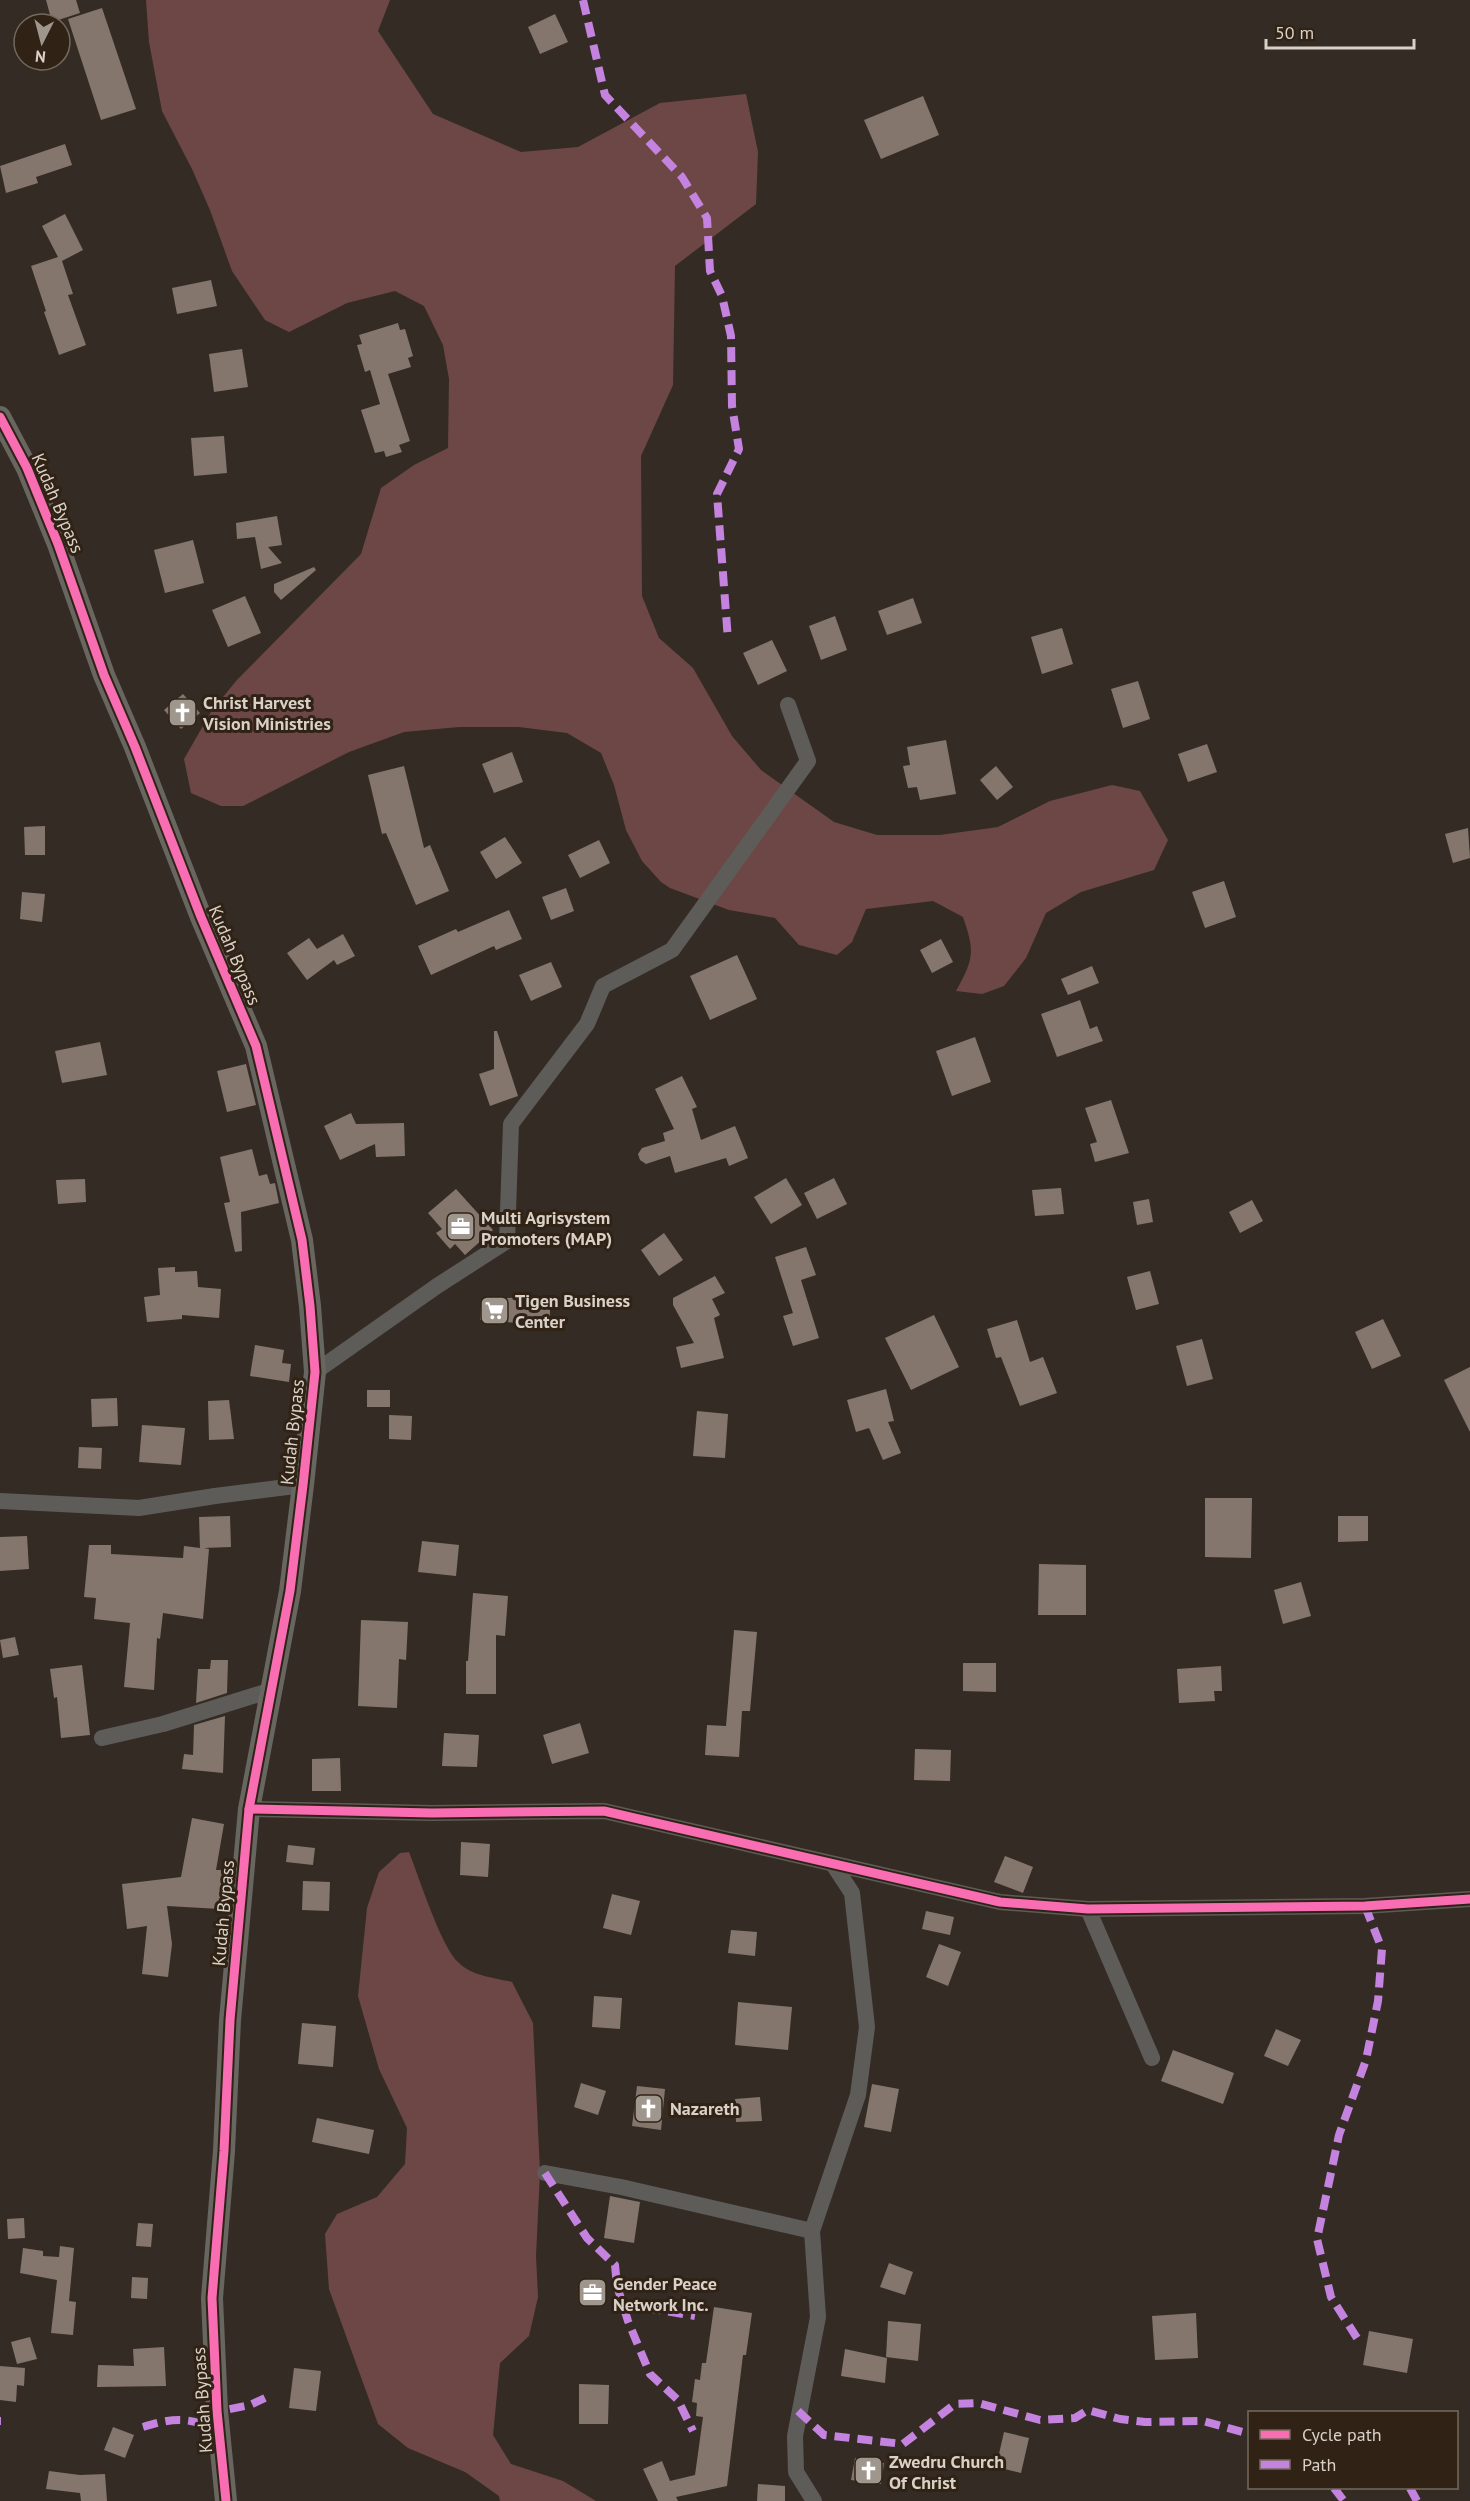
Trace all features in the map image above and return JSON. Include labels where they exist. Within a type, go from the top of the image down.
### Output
[{"type":"street","name":"Kudah Bypass","points":[[0,417],[27,468],[54,533],[104,675],[256,1047],[302,1240],[315,1372],[290,1591],[249,1809],[230,2020],[224,2151],[212,2298],[217,2411],[226,2501]]},
{"type":"street","points":[[315,1372],[437,1286],[507,1241],[511,1124],[587,1024],[603,986],[672,950],[808,760],[788,705]]},
{"type":"street","points":[[0,1501],[139,1508],[303,1485]]},
{"type":"street","points":[[102,1738],[163,1724],[272,1690]]},
{"type":"street","points":[[249,1809],[432,1813],[604,1811],[1000,1902],[1088,1910],[1365,1906],[1470,1899]]},
{"type":"street","points":[[814,2501],[796,2472],[795,2436],[818,2317],[812,2231],[858,2095],[867,2027],[852,1893],[833,1864]]},
{"type":"street","points":[[1088,1910],[1152,2058]]},
{"type":"street","points":[[544,2173],[621,2187],[812,2231]]},
{"type":"shaded area","points":[[146,0],[390,0],[378,31],[433,114],[521,152],[578,147],[660,103],[746,94],[758,152],[756,204],[675,266],[673,385],[641,456],[642,596],[659,638],[693,668],[732,736],[761,770],[834,822],[877,835],[940,835],[998,827],[1050,801],[1112,785],[1140,791],[1168,840],[1154,870],[1081,892],[1046,913],[1026,958],[1004,986],[982,994],[956,991],[971,955],[969,939],[963,917],[933,901],[866,909],[852,942],[837,955],[799,945],[775,918],[729,910],[670,888],[661,882],[642,861],[626,830],[614,785],[601,753],[567,733],[519,727],[459,727],[404,732],[349,752],[243,806],[221,806],[191,793],[184,759],[211,712],[236,681],[361,554],[381,488],[414,465],[448,448],[449,379],[443,345],[424,306],[395,291],[347,303],[289,332],[265,320],[232,271],[210,210],[162,111],[149,42]]},
{"type":"shaded area","points":[[409,1852],[424,1894],[452,1955],[470,1971],[512,1982],[533,2023],[540,2172],[536,2256],[538,2297],[529,2336],[500,2363],[493,2435],[511,2464],[563,2481],[596,2501],[500,2501],[499,2496],[465,2472],[408,2448],[378,2424],[329,2289],[325,2234],[337,2214],[377,2197],[405,2164],[407,2128],[379,2069],[358,1996],[367,1908],[379,1872],[400,1853]]},
{"type":"building","points":[[46,0],[76,0],[80,13],[72,16],[72,12],[49,12]]},
{"type":"building","points":[[102,8],[136,109],[101,120],[72,31],[72,18]]},
{"type":"building","points":[[555,14],[568,42],[540,54],[528,27]]},
{"type":"building","points":[[923,96],[939,135],[881,159],[864,120]]},
{"type":"building","points":[[65,144],[72,165],[36,177],[38,183],[6,193],[0,166]]},
{"type":"building","points":[[65,214],[83,250],[62,261],[73,294],[68,295],[86,345],[59,355],[31,266],[58,257],[42,226]]},
{"type":"building","points":[[211,280],[217,306],[177,314],[172,288]]},
{"type":"building","points":[[398,323],[400,330],[405,329],[413,356],[408,358],[411,367],[388,374],[410,441],[399,445],[402,452],[386,457],[384,451],[375,453],[361,410],[380,404],[370,370],[365,372],[357,345],[362,344],[359,335]]},
{"type":"building","points":[[242,349],[248,387],[214,392],[209,354]]},
{"type":"building","points":[[224,436],[227,473],[194,476],[191,438]]},
{"type":"building","points":[[277,516],[282,545],[268,547],[282,563],[261,569],[255,537],[237,539],[236,523]]},
{"type":"building","points":[[193,540],[204,583],[165,593],[154,550]]},
{"type":"building","points":[[314,567],[316,570],[281,600],[274,592],[274,584]]},
{"type":"building","points":[[245,596],[261,633],[228,647],[212,610]]},
{"type":"building","points":[[913,598],[922,623],[887,635],[878,611]]},
{"type":"building","points":[[835,616],[847,650],[821,660],[809,626]]},
{"type":"building","points":[[1062,628],[1073,664],[1042,674],[1031,637]]},
{"type":"building","points":[[772,640],[787,671],[758,685],[743,653]]},
{"type":"building","points":[[1138,681],[1150,719],[1123,728],[1111,689]]},
{"type":"building","name":"Christ Harvest Vision Ministries","points":[[183,694],[200,713],[181,729],[164,710]]},
{"type":"building","points":[[946,740],[956,794],[920,800],[917,787],[908,788],[903,766],[910,765],[907,747]]},
{"type":"building","points":[[1207,744],[1217,772],[1188,782],[1178,754]]},
{"type":"building","points":[[512,752],[523,782],[494,793],[482,764]]},
{"type":"building","points":[[404,766],[424,848],[430,845],[449,891],[416,905],[386,833],[382,834],[368,775]]},
{"type":"building","points":[[996,766],[1013,787],[997,800],[980,780]]},
{"type":"building","points":[[45,826],[45,855],[25,855],[24,827]]},
{"type":"building","points":[[1468,828],[1470,858],[1453,863],[1445,834]]},
{"type":"building","points":[[505,837],[522,863],[496,879],[480,852]]},
{"type":"building","points":[[599,840],[610,863],[580,878],[568,855]]},
{"type":"building","points":[[1224,881],[1236,917],[1205,928],[1192,892]]},
{"type":"building","points":[[566,888],[574,911],[551,920],[542,897]]},
{"type":"building","points":[[22,892],[45,894],[42,922],[20,919]]},
{"type":"building","points":[[509,910],[522,939],[496,950],[494,946],[431,975],[418,946],[456,929],[458,932]]},
{"type":"building","points":[[343,934],[355,956],[337,965],[334,960],[307,980],[287,953],[309,938],[317,949]]},
{"type":"building","points":[[941,939],[953,962],[932,973],[920,950]]},
{"type":"building","points":[[737,955],[757,999],[710,1020],[690,976]]},
{"type":"building","points":[[551,962],[562,987],[531,1001],[519,975]]},
{"type":"building","points":[[1092,966],[1099,983],[1068,995],[1061,979]]},
{"type":"building","points":[[1080,1000],[1090,1029],[1097,1026],[1103,1041],[1057,1057],[1041,1014]]},
{"type":"building","points":[[494,1031],[497,1031],[518,1096],[490,1106],[479,1074],[494,1069]]},
{"type":"building","points":[[975,1037],[991,1082],[952,1096],[936,1051]]},
{"type":"building","points":[[100,1042],[107,1075],[62,1083],[55,1051]]},
{"type":"building","points":[[246,1064],[256,1105],[227,1112],[217,1071]]},
{"type":"building","points":[[682,1076],[697,1107],[692,1109],[701,1140],[735,1126],[748,1158],[729,1166],[726,1158],[675,1173],[670,1156],[646,1164],[640,1160],[638,1154],[642,1148],[665,1141],[663,1133],[674,1129],[655,1089]]},
{"type":"building","points":[[1111,1100],[1129,1153],[1095,1162],[1090,1144],[1097,1142],[1085,1108]]},
{"type":"building","points":[[351,1113],[356,1124],[404,1123],[405,1156],[376,1157],[375,1144],[340,1160],[324,1126]]},
{"type":"building","points":[[252,1149],[259,1176],[267,1174],[270,1184],[275,1183],[279,1203],[241,1212],[242,1251],[235,1252],[224,1203],[230,1202],[220,1157]]},
{"type":"building","points":[[786,1178],[802,1205],[771,1224],[754,1197]]},
{"type":"building","points":[[834,1178],[847,1204],[817,1219],[804,1193]]},
{"type":"building","points":[[85,1179],[86,1202],[58,1204],[56,1180]]},
{"type":"building","points":[[1061,1188],[1064,1214],[1035,1216],[1032,1190]]},
{"type":"building","points":[[456,1189],[493,1230],[465,1255],[455,1244],[450,1249],[436,1233],[442,1229],[428,1213]]},
{"type":"building","points":[[1149,1199],[1153,1222],[1137,1225],[1133,1202]]},
{"type":"building","points":[[1252,1200],[1263,1221],[1240,1233],[1229,1212]]},
{"type":"building","points":[[664,1233],[683,1260],[659,1276],[641,1250]]},
{"type":"building","points":[[806,1247],[816,1275],[801,1280],[819,1338],[793,1346],[783,1316],[793,1313],[775,1257]]},
{"type":"building","points":[[175,1267],[175,1272],[197,1271],[198,1287],[221,1289],[219,1318],[182,1315],[182,1319],[147,1322],[144,1297],[160,1295],[158,1268]]},
{"type":"building","points":[[1150,1271],[1159,1304],[1136,1310],[1127,1277]]},
{"type":"building","points":[[715,1276],[725,1293],[712,1299],[720,1315],[714,1318],[724,1358],[681,1368],[676,1347],[694,1343],[673,1305],[673,1298]]},
{"type":"building","points":[[531,1297],[532,1306],[550,1308],[550,1318],[518,1319],[519,1323],[480,1320],[481,1302],[508,1304],[507,1298]]},
{"type":"building","points":[[934,1315],[959,1367],[911,1390],[885,1338]]},
{"type":"building","points":[[1383,1319],[1401,1356],[1372,1369],[1355,1332]]},
{"type":"building","points":[[1017,1320],[1030,1362],[1043,1357],[1057,1393],[1020,1406],[1001,1357],[996,1358],[987,1329]]},
{"type":"building","points":[[1202,1339],[1213,1379],[1187,1386],[1176,1346]]},
{"type":"building","points":[[255,1345],[284,1350],[282,1363],[291,1364],[289,1382],[250,1376]]},
{"type":"building","points":[[1470,1367],[1470,1432],[1444,1380]]},
{"type":"building","points":[[886,1389],[894,1421],[888,1422],[901,1453],[883,1460],[869,1428],[856,1432],[847,1400]]},
{"type":"building","points":[[367,1390],[390,1390],[390,1407],[367,1407]]},
{"type":"building","points":[[117,1398],[118,1426],[92,1427],[91,1399]]},
{"type":"building","points":[[229,1400],[234,1439],[209,1440],[208,1401]]},
{"type":"building","points":[[697,1411],[728,1414],[725,1458],[693,1456]]},
{"type":"building","points":[[389,1415],[412,1416],[411,1440],[389,1439]]},
{"type":"building","points":[[142,1425],[185,1428],[181,1465],[139,1462]]},
{"type":"building","points":[[79,1447],[102,1448],[101,1469],[78,1468]]},
{"type":"building","points":[[1205,1498],[1252,1498],[1251,1558],[1205,1557]]},
{"type":"building","points":[[230,1516],[231,1547],[204,1548],[209,1549],[203,1619],[163,1613],[160,1639],[157,1638],[154,1690],[124,1687],[130,1623],[94,1619],[96,1598],[84,1597],[89,1545],[111,1545],[111,1554],[183,1558],[184,1546],[200,1548],[199,1517]]},
{"type":"building","points":[[1338,1516],[1368,1516],[1368,1541],[1338,1542]]},
{"type":"building","points":[[27,1536],[29,1569],[0,1571],[0,1537]]},
{"type":"building","points":[[422,1541],[459,1545],[456,1576],[418,1572]]},
{"type":"building","points":[[1039,1564],[1086,1565],[1086,1615],[1038,1615]]},
{"type":"building","points":[[1301,1582],[1311,1616],[1283,1624],[1274,1590]]},
{"type":"building","points":[[473,1593],[508,1596],[505,1636],[496,1635],[496,1694],[466,1694],[466,1661],[468,1661]]},
{"type":"building","points":[[361,1620],[408,1622],[406,1660],[399,1659],[397,1708],[358,1706]]},
{"type":"building","points":[[734,1630],[757,1632],[750,1711],[742,1711],[739,1757],[705,1755],[707,1725],[726,1726]]},
{"type":"building","points":[[15,1637],[19,1655],[3,1658],[0,1640]]},
{"type":"building","points":[[211,1660],[228,1660],[227,1693],[196,1703],[198,1669],[210,1669]]},
{"type":"building","points":[[963,1663],[996,1663],[996,1692],[963,1691]]},
{"type":"building","points":[[82,1665],[90,1735],[61,1738],[57,1697],[54,1698],[50,1669]]},
{"type":"building","points":[[1221,1666],[1222,1691],[1214,1691],[1215,1701],[1179,1703],[1177,1669]]},
{"type":"building","points":[[225,1716],[223,1773],[182,1769],[184,1754],[193,1755],[194,1725]]},
{"type":"building","points":[[580,1723],[589,1753],[552,1764],[543,1735]]},
{"type":"building","points":[[444,1733],[479,1735],[477,1767],[442,1766]]},
{"type":"building","points":[[915,1749],[951,1750],[950,1781],[914,1780]]},
{"type":"building","points":[[340,1758],[341,1791],[312,1791],[312,1759]]},
{"type":"building","points":[[192,1818],[224,1824],[216,1870],[222,1870],[220,1909],[167,1906],[172,1944],[168,1977],[142,1974],[147,1926],[127,1929],[122,1884],[181,1877]]},
{"type":"building","points":[[461,1842],[490,1844],[488,1877],[460,1875]]},
{"type":"building","points":[[288,1845],[315,1848],[313,1865],[286,1862]]},
{"type":"building","points":[[1005,1856],[1033,1867],[1023,1893],[994,1882]]},
{"type":"building","points":[[303,1881],[330,1882],[329,1911],[302,1910]]},
{"type":"building","points":[[612,1894],[640,1901],[631,1935],[603,1928]]},
{"type":"building","points":[[926,1911],[954,1917],[950,1935],[922,1929]]},
{"type":"building","points":[[731,1930],[757,1932],[755,1956],[728,1953]]},
{"type":"building","points":[[939,1944],[961,1952],[948,1986],[926,1977]]},
{"type":"building","points":[[594,1996],[622,1998],[620,2029],[592,2027]]},
{"type":"building","points":[[738,2002],[792,2007],[788,2050],[735,2045]]},
{"type":"building","points":[[302,2023],[336,2026],[333,2067],[298,2064]]},
{"type":"building","points":[[1276,2029],[1301,2040],[1288,2066],[1264,2056]]},
{"type":"building","points":[[1173,2050],[1234,2073],[1223,2104],[1161,2081]]},
{"type":"building","points":[[581,2083],[606,2091],[598,2115],[574,2107]]},
{"type":"building","points":[[872,2084],[899,2089],[891,2132],[864,2127]]},
{"type":"building","name":"Nazareth","points":[[637,2086],[665,2089],[661,2130],[632,2126]]},
{"type":"building","points":[[760,2097],[762,2121],[736,2122],[735,2099]]},
{"type":"building","points":[[317,2118],[374,2130],[369,2154],[312,2142]]},
{"type":"building","points":[[610,2196],[640,2202],[634,2243],[604,2238]]},
{"type":"building","points":[[24,2218],[25,2238],[8,2239],[7,2219]]},
{"type":"building","points":[[138,2223],[153,2224],[151,2247],[136,2246]]},
{"type":"building","points":[[60,2246],[74,2248],[69,2301],[76,2302],[73,2335],[51,2333],[57,2280],[20,2273],[23,2248],[43,2251],[43,2256],[59,2257]]},
{"type":"building","points":[[889,2263],[913,2272],[905,2295],[880,2287]]},
{"type":"building","points":[[132,2277],[148,2278],[147,2299],[131,2298]]},
{"type":"building","points":[[714,2307],[752,2313],[746,2355],[743,2355],[727,2486],[676,2497],[678,2501],[658,2501],[643,2469],[662,2461],[670,2481],[695,2475],[703,2417],[696,2416],[697,2403],[692,2402],[695,2379],[700,2380],[702,2363],[706,2363]]},
{"type":"building","points":[[1196,2313],[1198,2358],[1155,2360],[1152,2316]]},
{"type":"building","points":[[888,2321],[921,2324],[918,2361],[886,2357]]},
{"type":"building","points":[[1369,2331],[1413,2339],[1407,2373],[1363,2365]]},
{"type":"building","points":[[30,2337],[37,2359],[17,2364],[11,2342]]},
{"type":"building","points":[[164,2347],[166,2386],[97,2387],[98,2365],[134,2366],[133,2349]]},
{"type":"building","points":[[845,2349],[887,2358],[885,2383],[841,2376]]},
{"type":"building","points":[[0,2366],[25,2368],[24,2386],[17,2385],[16,2402],[0,2400]]},
{"type":"building","points":[[294,2368],[321,2371],[316,2411],[289,2408]]},
{"type":"building","points":[[579,2384],[609,2385],[608,2424],[579,2424]]},
{"type":"building","points":[[113,2427],[134,2435],[125,2458],[104,2450]]},
{"type":"building","points":[[1004,2432],[1029,2438],[1021,2473],[996,2467]]},
{"type":"building","name":"Zwedru Church Of Christ","points":[[855,2458],[884,2463],[881,2484],[851,2480]]},
{"type":"building","points":[[49,2471],[80,2475],[105,2474],[107,2501],[81,2501],[80,2493],[46,2489]]},
{"type":"building","points":[[758,2484],[785,2486],[785,2501],[757,2501]]},
{"type":"marked path","points":[[583,0],[605,95],[682,177],[707,218],[710,271],[722,296],[731,336],[732,406],[739,449],[717,494],[728,640]]},
{"type":"marked path","points":[[1357,2338],[1331,2297],[1317,2239],[1339,2135],[1366,2060],[1378,2001],[1382,1949],[1365,1906]]},
{"type":"marked path","points":[[545,2173],[587,2238],[615,2265],[617,2286],[628,2321],[650,2374],[678,2400],[693,2431]]},
{"type":"marked path","points":[[623,2304],[695,2316]]},
{"type":"marked path","points":[[143,2427],[171,2420],[199,2423],[210,2413],[250,2405],[265,2398]]},
{"type":"marked path","points":[[798,2411],[824,2435],[903,2444],[955,2404],[978,2403],[1040,2420],[1075,2418],[1088,2410],[1120,2419],[1145,2422],[1203,2421],[1248,2433]]},
{"type":"marked path","points":[[1335,2489],[1344,2501]]},
{"type":"marked path","points":[[1411,2489],[1417,2501]]},
{"type":"cycle path","points":[[0,417],[27,468],[58,544],[104,675],[135,747],[201,917],[256,1046],[302,1240],[310,1306],[315,1372],[303,1485],[290,1591],[249,1809],[230,2020],[224,2151],[212,2298],[217,2411],[226,2501]]},
{"type":"cycle path","points":[[249,1809],[432,1813],[604,1811],[1000,1902],[1088,1909],[1365,1906],[1470,1899]]},
{"type":"place","name":"Christ Harvest Vision Ministries","points":[[182,712]]},
{"type":"place","name":"Multi Agrisystem Promoters (MAP)","points":[[460,1227]]},
{"type":"place","name":"Tigen Business Center","points":[[494,1310]]},
{"type":"place","name":"Nazareth","points":[[649,2108]]},
{"type":"place","name":"Gender Peace Network Inc.","points":[[592,2293]]},
{"type":"place","name":"Zwedru Church Of Christ","points":[[868,2471]]}]
